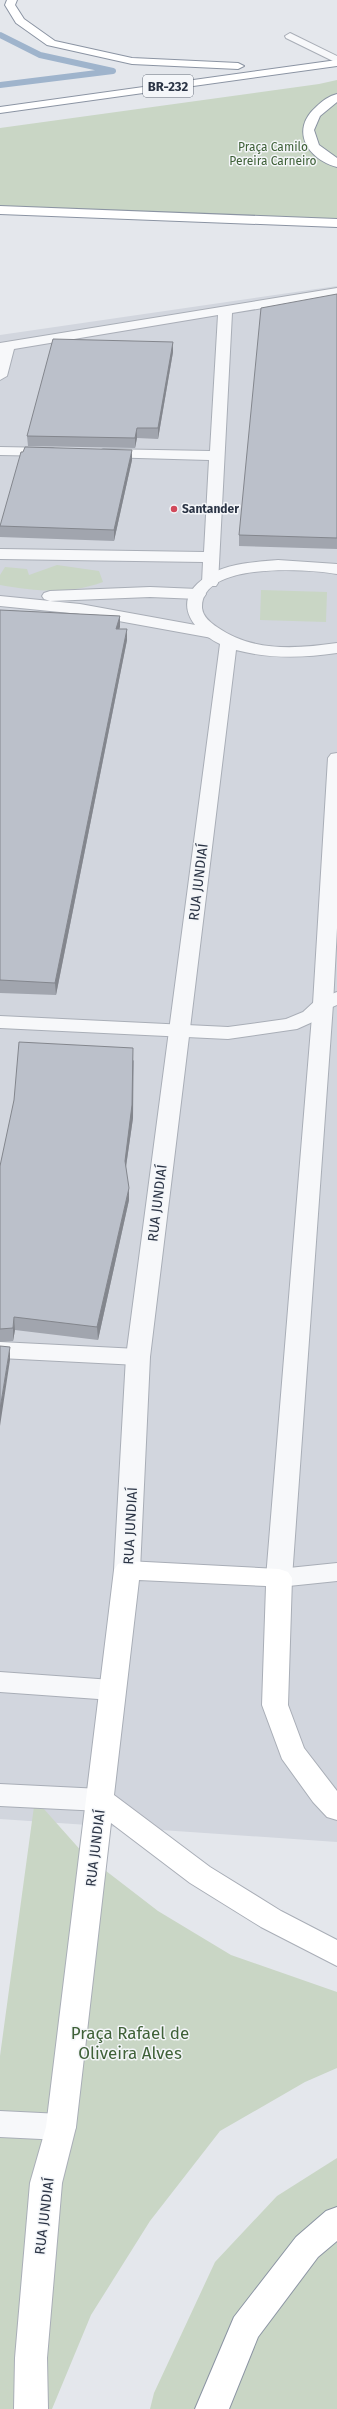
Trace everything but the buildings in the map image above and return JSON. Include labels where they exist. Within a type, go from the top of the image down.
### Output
[{"type":"main road","points":[[12,0],[10,5],[20,21],[51,43],[71,48],[132,61],[176,64],[313,67]]},
{"type":"main road","name":"BR-232","points":[[0,110],[337,64]]},
{"type":"main road","points":[[337,97],[322,106],[309,119],[306,132],[309,141],[325,157],[337,163]]},
{"type":"main road","points":[[0,210],[337,223]]},
{"type":"main road","points":[[128,1570],[279,1578],[275,1705],[292,1752],[323,1794],[337,1809]]},
{"type":"main road","name":"RUA JUNDIAÍ","points":[[31,2409],[31,2358],[46,2183],[62,2127],[101,1800],[112,1690],[128,1570]]},
{"type":"main road","points":[[101,1800],[200,1875],[271,1919],[337,1954]]},
{"type":"main road","points":[[212,2409],[246,2328],[307,2247],[337,2221]]},
{"type":"street","points":[[290,36],[337,60]]},
{"type":"street","points":[[0,376],[4,346],[337,292]]},
{"type":"street","points":[[210,583],[226,310]]},
{"type":"street","points":[[0,451],[70,452]]},
{"type":"street","points":[[85,453],[217,456]]},
{"type":"street","points":[[0,554],[211,557]]},
{"type":"street","points":[[221,637],[199,621],[194,608],[198,594],[210,583],[232,572],[261,565],[294,563],[337,569]]},
{"type":"street","points":[[0,600],[92,593],[150,592],[198,594]]},
{"type":"street","points":[[0,600],[80,609],[221,637],[255,649],[285,653],[315,652],[337,648]]},
{"type":"street","name":"RUA JUNDIAÍ","points":[[128,1570],[138,1357],[180,1029],[221,637]]},
{"type":"street","points":[[337,758],[330,1001],[279,1578],[337,1572]]},
{"type":"street","points":[[0,1022],[180,1029],[228,1033],[290,1025],[310,1016],[330,1001]]},
{"type":"street","points":[[0,1350],[138,1357]]},
{"type":"street","points":[[0,1682],[112,1690]]},
{"type":"street","points":[[0,1795],[101,1800]]},
{"type":"street","points":[[0,2124],[62,2127]]},
{"type":"shaded area","points":[[337,286],[337,1842],[0,1819],[0,335]]},
{"type":"green space","name":"Praça Camilo Pereira Carneiro","points":[[337,80],[337,219],[0,207],[0,128],[319,84]]},
{"type":"green space","points":[[57,565],[99,571],[103,582],[77,589],[52,591],[0,585],[0,575],[5,567],[27,569],[29,575]]},
{"type":"green space","points":[[261,590],[327,592],[326,622],[260,620]]},
{"type":"green space","name":"Praça Rafael de Oliveira Alves","points":[[35,1799],[84,1854],[158,1911],[231,1955],[337,1992],[337,2068],[305,2082],[220,2131],[150,2221],[91,2315],[52,2409],[0,2409],[0,2056]]},
{"type":"green space","points":[[337,2158],[337,2409],[150,2409],[154,2393],[215,2262],[277,2196]]},
{"type":"waterway","points":[[0,35],[40,55],[113,71],[0,85]]},
{"type":"place","name":"Santander","points":[[174,509]]}]
